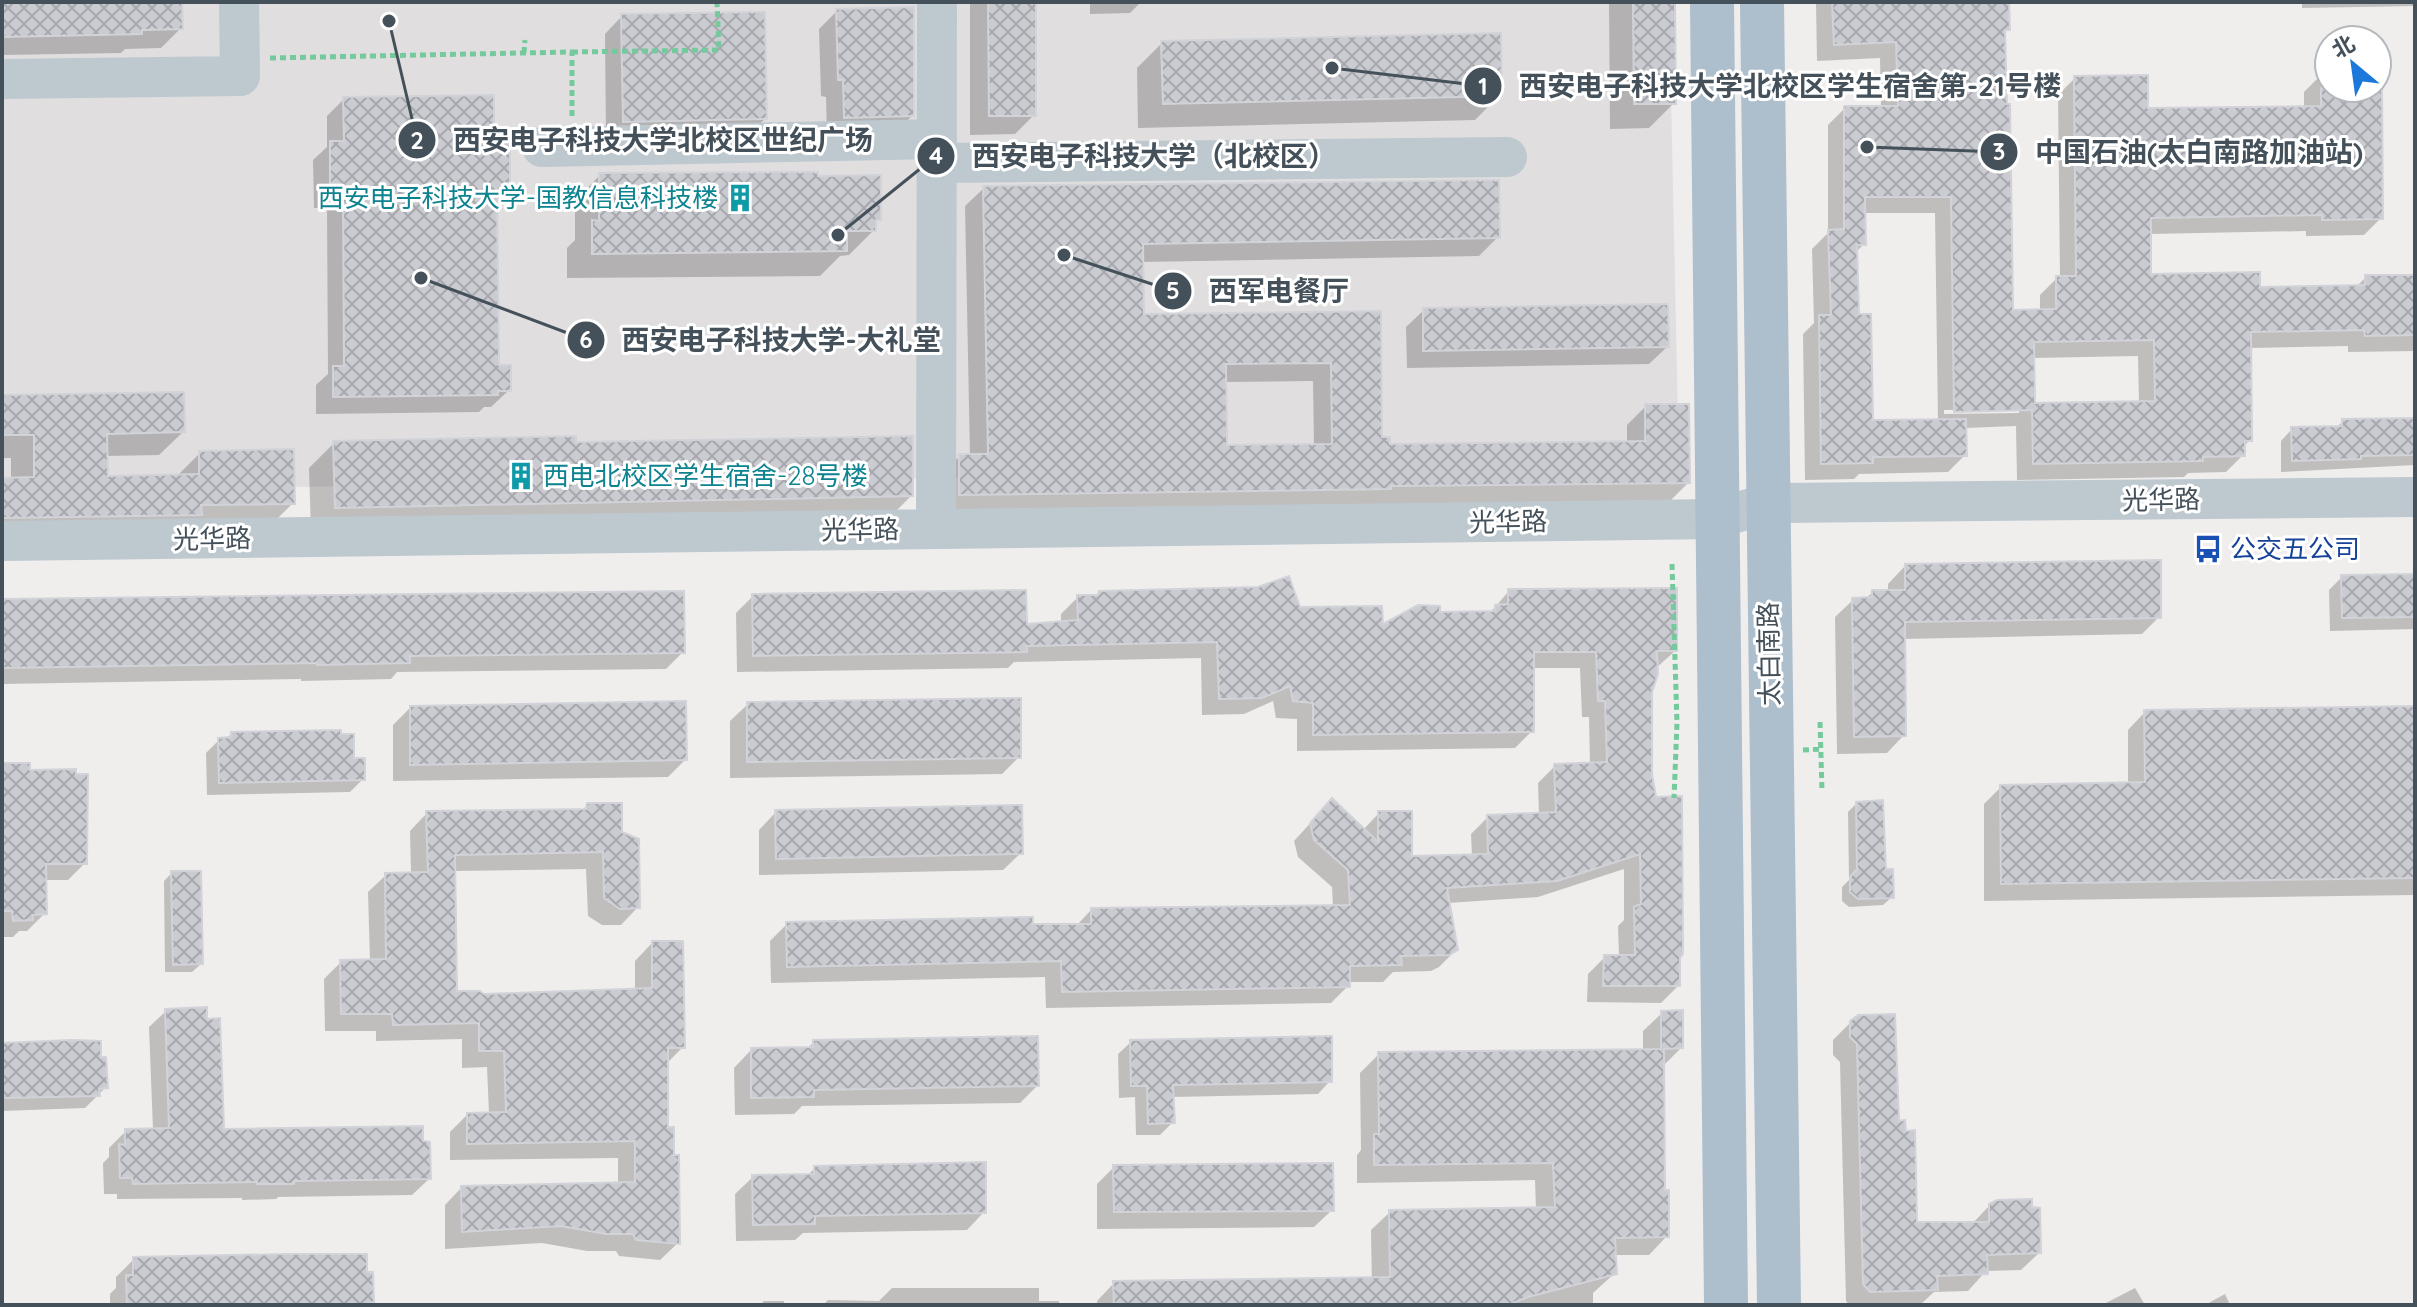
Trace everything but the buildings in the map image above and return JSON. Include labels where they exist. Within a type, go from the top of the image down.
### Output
[{"type":"main road","name":"太白南路","points":[[1712,2],[1726,1305]]},
{"type":"main road","name":"太白南路","points":[[1762,2],[1779,1305]]},
{"type":"street","points":[[2,79],[240,76],[239,2]]},
{"type":"street","points":[[936,529],[937,2]]},
{"type":"street","points":[[557,146],[1507,157]]},
{"type":"street","name":"光华路","points":[[2,541],[1717,519],[2415,497]]},
{"type":"street","name":"光华路","points":[[1767,516],[2415,522]]},
{"type":"path","points":[[239,58],[719,50],[717,2]]},
{"type":"path","points":[[524,53],[525,40]]},
{"type":"path","points":[[557,146],[572,52]]},
{"type":"path","points":[[1672,564],[1677,723],[1674,798]]},
{"type":"path","points":[[1820,722],[1822,791]]},
{"type":"shaded area","points":[[2,2],[1669,2],[1679,468],[2,491]]},
{"type":"place","name":"西安电子科技大学北校区世纪广场","points":[[389,21]]},
{"type":"place","name":"西安电子科技大学北校区学生宿舍第-21号楼","points":[[1332,68]]},
{"type":"place","name":"中国石油(太白南路加油站)","points":[[1867,147]]},
{"type":"place","name":"西安电子科技大学-国教信息科技楼","points":[[740,198]]},
{"type":"place","name":"西安电子科技大学（北校区）","points":[[838,235]]},
{"type":"place","name":"西军电餐厅","points":[[1064,255]]},
{"type":"place","name":"西安电子科技大学-大礼堂","points":[[421,278]]},
{"type":"place","name":"西电北校区学生宿舍-28号楼","points":[[521,476]]},
{"type":"place","name":"公交五公司","points":[[2208,549]]}]
